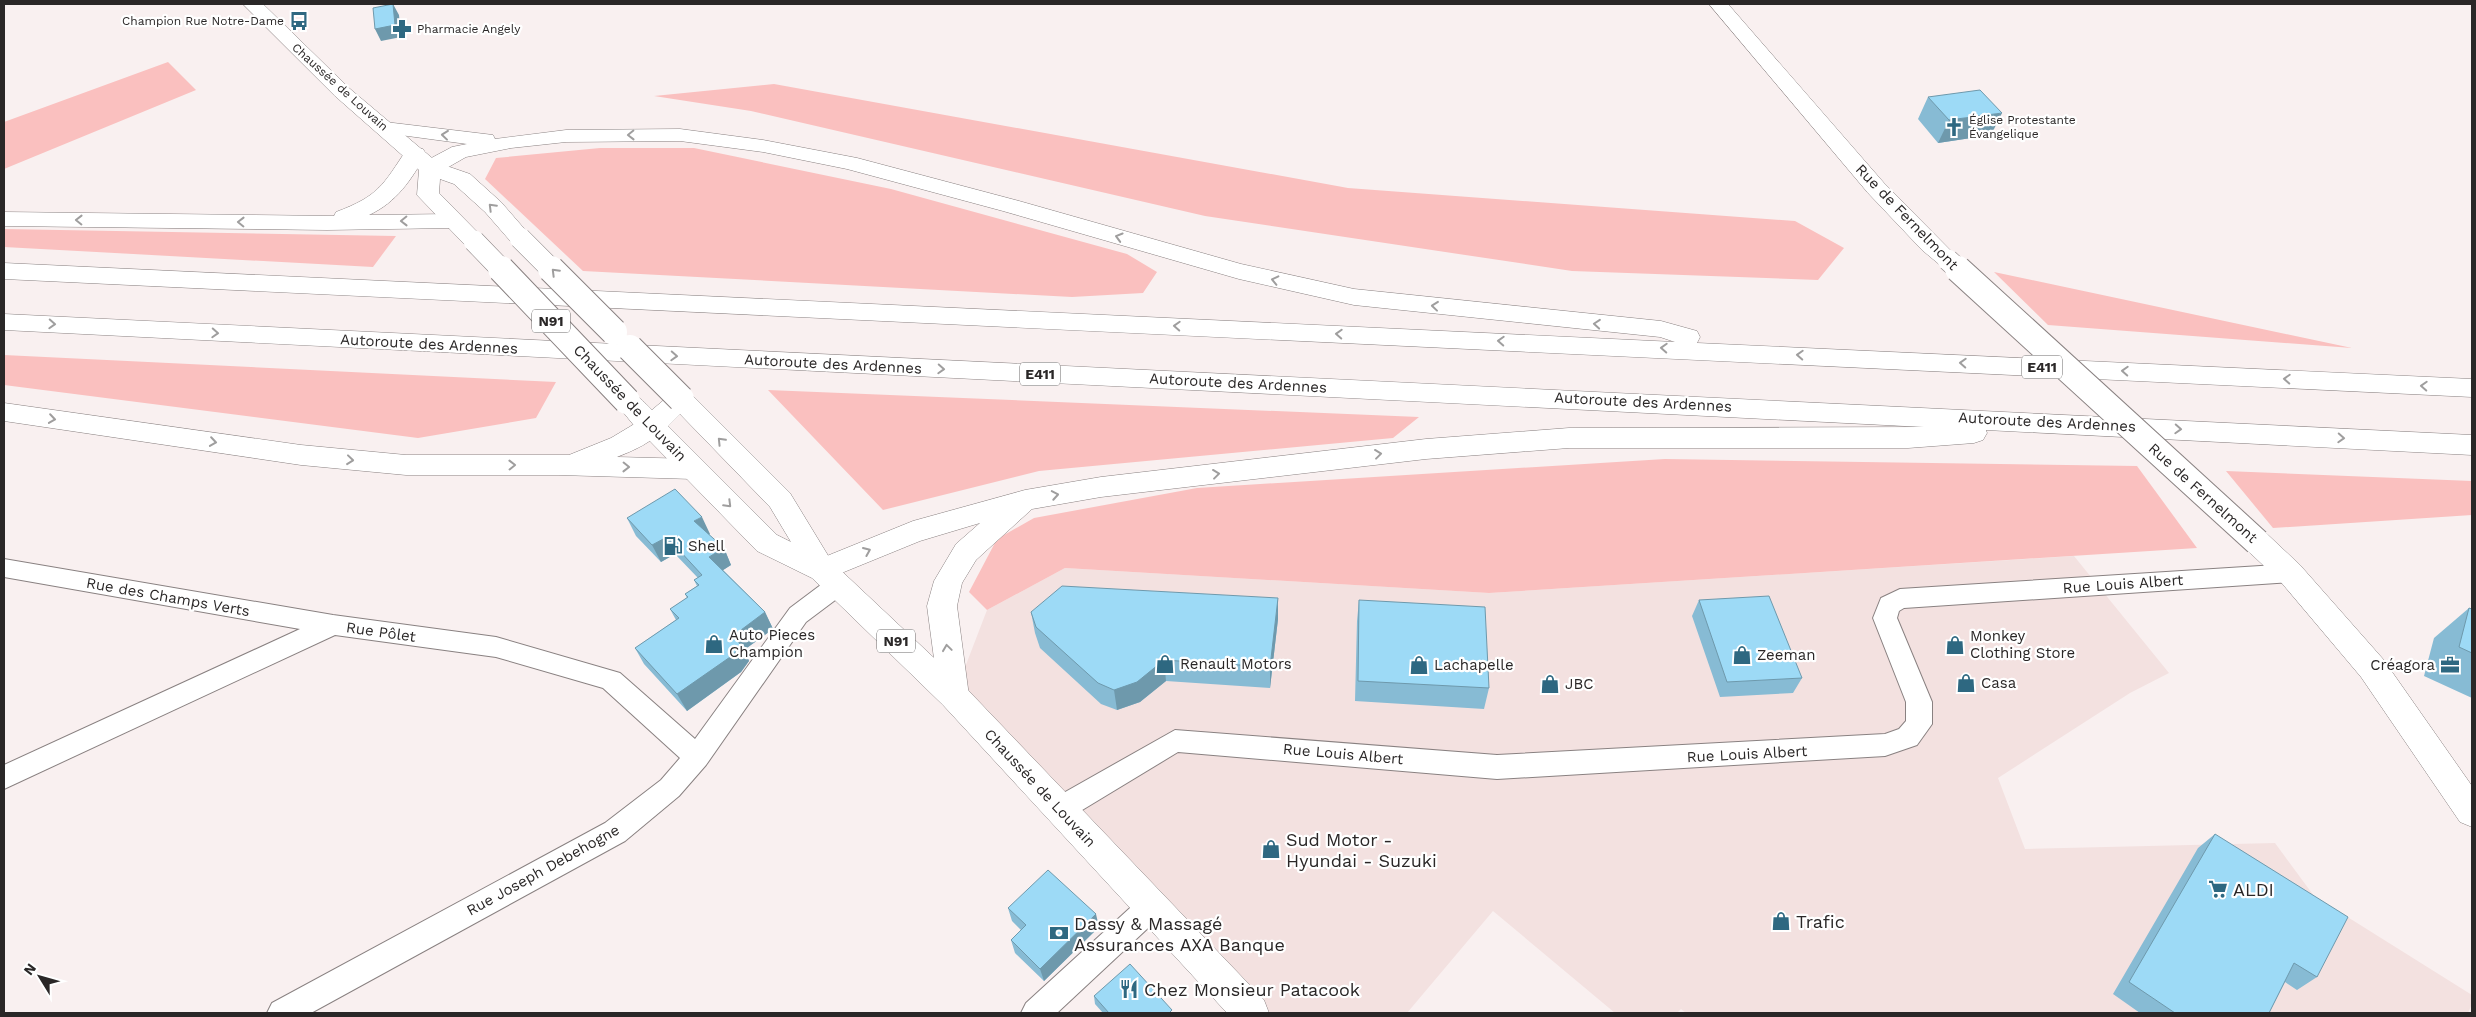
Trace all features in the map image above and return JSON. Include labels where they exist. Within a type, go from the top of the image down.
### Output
[{"type":"main road","name":"Chaussée de Louvain","points":[[252,4],[335,86],[422,161],[462,179],[493,207],[520,238],[780,500],[830,578],[954,696],[1251,1013]]},
{"type":"main road","name":"Rue de Fernelmont","points":[[1718,4],[1876,188],[1930,245],[2290,573],[2372,668],[2472,812]]},
{"type":"main road","points":[[386,128],[511,142]]},
{"type":"main road","points":[[327,223],[372,207],[393,190],[422,161],[511,142],[566,136],[680,135],[763,146],[849,163],[1011,206],[1239,271],[1354,297],[1661,330],[1748,352]]},
{"type":"main road","name":"Chaussée de Louvain","points":[[422,161],[428,195],[650,427],[767,543],[830,578]]},
{"type":"main road","points":[[4,220],[327,223],[452,221],[480,222],[520,238]]},
{"type":"main road","name":"E411","points":[[4,271],[1748,352],[2472,388]]},
{"type":"main road","name":"Autoroute des Ardennes","points":[[4,322],[2472,445]]},
{"type":"main road","points":[[559,465],[592,456],[620,445],[650,427],[680,399]]},
{"type":"main road","points":[[4,412],[301,455],[396,464],[559,465],[693,469]]},
{"type":"main road","points":[[830,578],[913,532],[1025,500],[1101,487],[1426,449],[1569,438],[1908,438],[2077,424]]},
{"type":"main road","points":[[954,696],[942,606],[948,581],[966,552],[1025,500]]},
{"type":"street","name":"Rue des Champs Verts","points":[[4,568],[333,626]]},
{"type":"street","name":"Rue Louis Albert","points":[[1060,809],[1175,741],[1496,767],[1886,744],[1908,737],[1919,724],[1919,702],[1886,618],[1889,606],[1900,599],[2290,573]]},
{"type":"street","name":"Rue Joseph Debehogne","points":[[282,1013],[615,832],[670,788],[697,757],[798,615],[830,578]]},
{"type":"street","name":"Rue Pôlet","points":[[4,777],[333,626],[496,647],[611,680],[697,757]]},
{"type":"street","points":[[1036,1013],[1152,906]]},
{"type":"shaded area","points":[[168,62],[196,90],[4,169],[4,122]]},
{"type":"shaded area","points":[[774,84],[1348,188],[1795,221],[1844,248],[1818,280],[1572,271],[1205,216],[751,111],[654,96]]},
{"type":"shaded area","points":[[600,148],[694,148],[891,189],[1127,254],[1157,272],[1143,293],[1072,297],[583,271],[485,179],[496,158]]},
{"type":"shaded area","points":[[4,229],[396,236],[373,267],[4,247]]},
{"type":"shaded area","points":[[1994,272],[2352,348],[2048,325]]},
{"type":"shaded area","points":[[4,355],[556,382],[536,418],[418,438],[4,385]]},
{"type":"shaded area","points":[[768,390],[1419,417],[1393,438],[1039,471],[883,510]]},
{"type":"shaded area","points":[[1665,459],[2137,466],[2197,548],[1489,593],[1065,568],[987,610],[969,592],[997,539],[1034,518],[1197,488]]},
{"type":"shaded area","points":[[2226,471],[2472,481],[2472,515],[2273,528]]},
{"type":"shaded area","points":[[2074,556],[2169,673],[2130,693],[1998,778],[2025,849],[2275,843],[2314,896],[2472,995],[2472,1004],[2468,1013],[1686,1013],[1681,1009],[1677,1013],[1615,1013],[1493,911],[1407,1013],[1251,1013],[954,696],[987,610],[1065,568],[1489,593]]},
{"type":"building","points":[[393,4],[395,25],[375,29],[373,8]]},
{"type":"building","points":[[1980,90],[2002,113],[1949,120],[1928,97]]},
{"type":"building","points":[[675,489],[702,517],[694,521],[724,548],[709,557],[765,612],[733,636],[741,645],[733,655],[677,694],[635,648],[679,618],[670,609],[688,597],[685,594],[699,585],[694,580],[702,575],[667,537],[652,545],[627,518]]},
{"type":"building","name":"Renault Motors","points":[[1062,586],[1278,598],[1270,667],[1164,660],[1137,682],[1114,690],[1098,683],[1036,627],[1031,612]]},
{"type":"building","name":"Zeeman","points":[[1769,596],[1802,678],[1727,682],[1699,600]]},
{"type":"building","name":"Lachapelle","points":[[1359,600],[1485,607],[1489,688],[1358,681]]},
{"type":"building","points":[[2469,608],[2472,609],[2472,653],[2459,647]]},
{"type":"building","name":"ALDI","points":[[2215,834],[2348,917],[2317,977],[2294,963],[2269,1013],[2175,1013],[2129,982]]},
{"type":"building","name":"Dassy & Massagé Assurances AXA Banque","points":[[1048,870],[1096,914],[1040,969],[1011,940],[1026,925],[1008,908]]},
{"type":"building","name":"Chez Monsieur Patacook","points":[[1130,964],[1172,1010],[1169,1013],[1109,1013],[1094,996]]},
{"type":"place","name":"Champion Rue Notre-Dame","points":[[299,21]]},
{"type":"place","name":"Pharmacie Angely","points":[[402,29]]},
{"type":"place","name":"Église Protestante Évangelique","points":[[1954,127]]},
{"type":"place","name":"Shell","points":[[673,546]]},
{"type":"place","name":"Auto Pieces Champion","points":[[714,644]]},
{"type":"place","name":"Monkey Clothing Store","points":[[1955,645]]},
{"type":"place","name":"Zeeman","points":[[1742,655]]},
{"type":"place","name":"Renault Motors","points":[[1165,664]]},
{"type":"place","name":"Lachapelle","points":[[1419,665]]},
{"type":"place","name":"Créagora","points":[[2450,665]]},
{"type":"place","name":"Casa","points":[[1966,683]]},
{"type":"place","name":"JBC","points":[[1550,684]]},
{"type":"place","name":"Sud Motor - Hyundai - Suzuki","points":[[1271,849]]},
{"type":"place","name":"ALDI","points":[[2218,889]]},
{"type":"place","name":"Trafic","points":[[1781,921]]},
{"type":"place","name":"Dassy & Massagé Assurances AXA Banque","points":[[1059,933]]},
{"type":"place","name":"Chez Monsieur Patacook","points":[[1129,989]]}]
